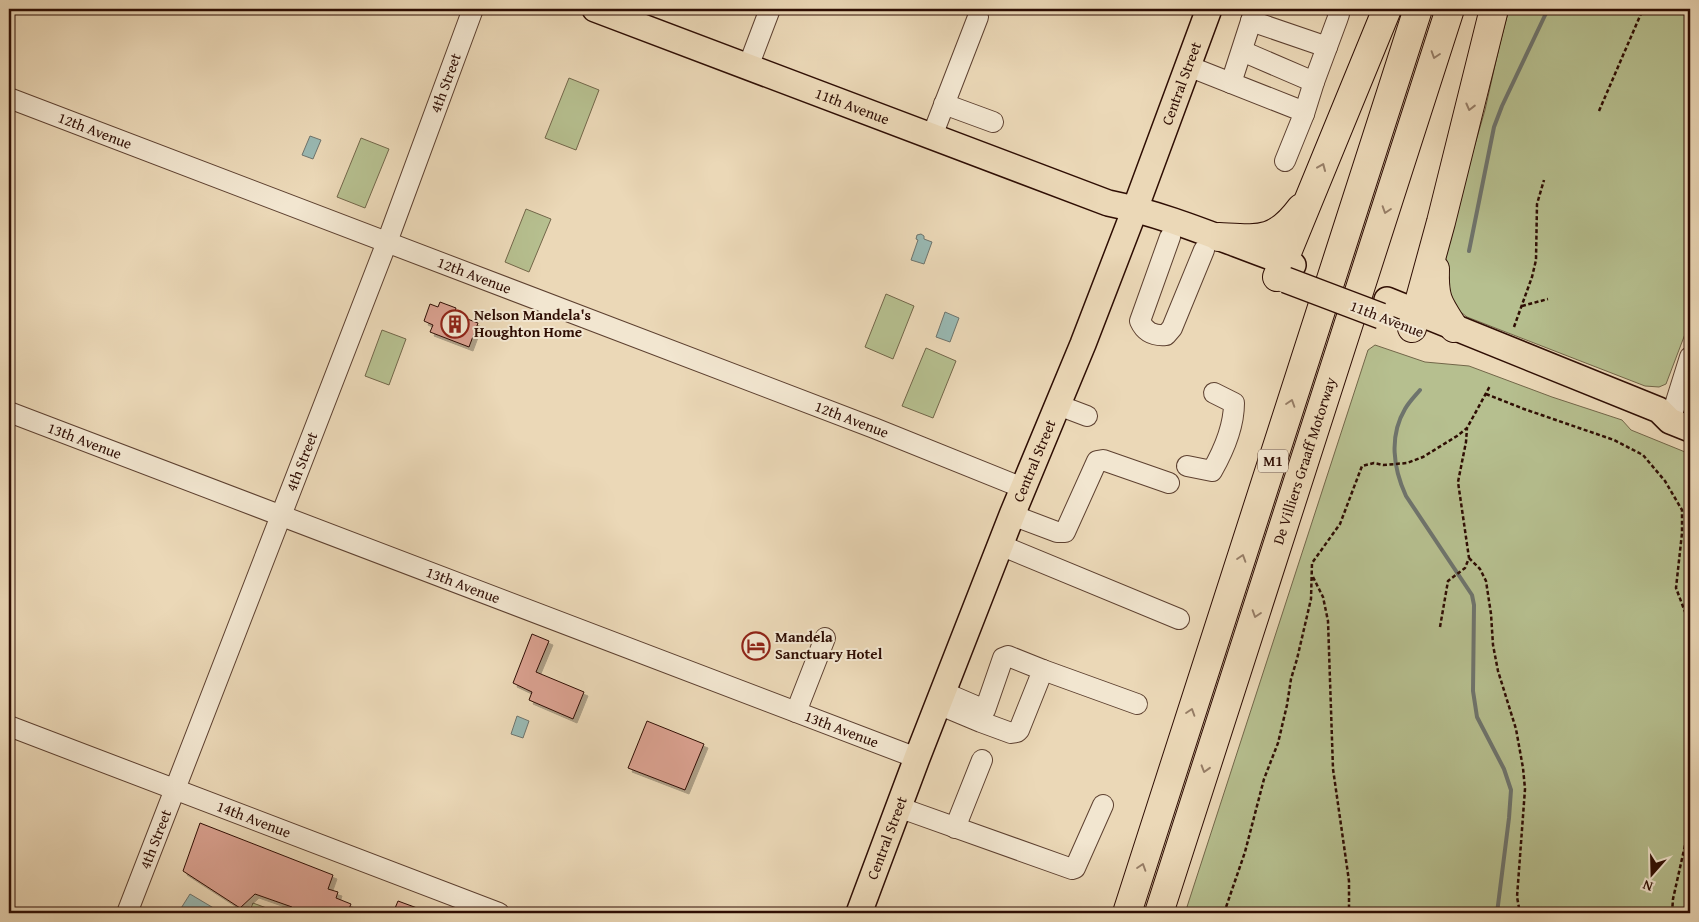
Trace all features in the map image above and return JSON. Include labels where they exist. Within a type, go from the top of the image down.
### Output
[{"type":"highway","points":[[1285,271],[1309,198],[1387,9]]},
{"type":"highway","name":"M1","points":[[1126,913],[1418,9]]},
{"type":"highway","name":"De Villiers Graaff Motorway","points":[[1160,913],[1450,9]]},
{"type":"highway","points":[[1414,320],[1441,222],[1494,9]]},
{"type":"highway","points":[[1212,244],[1266,237],[1278,232],[1292,221],[1309,198]]},
{"type":"highway","points":[[1441,222],[1434,287],[1438,302],[1454,328]]},
{"type":"main road","name":"11th Avenue","points":[[595,9],[1108,203],[1170,237],[1212,244]]},
{"type":"main road","name":"Central Street","points":[[859,913],[1000,545],[1133,215],[1209,9]]},
{"type":"main road","name":"11th Avenue","points":[[1133,215],[1384,308],[1656,424],[1680,425]]},
{"type":"main road","name":"11th Avenue","points":[[1414,320],[1454,328],[1659,410],[1680,425]]},
{"type":"street","name":"4th Street","points":[[126,913],[386,242],[473,9]]},
{"type":"street","points":[[748,67],[770,9]]},
{"type":"street","points":[[1285,161],[1304,114],[1339,14],[1336,9]]},
{"type":"street","points":[[1231,83],[1253,15],[1327,47]]},
{"type":"street","points":[[932,136],[978,17]]},
{"type":"street","points":[[1242,51],[1314,82]]},
{"type":"street","points":[[1188,66],[1297,109],[1304,114]]},
{"type":"street","name":"12th Avenue","points":[[9,98],[864,424],[1023,488]]},
{"type":"street","points":[[944,104],[993,122]]},
{"type":"street","points":[[1170,237],[1141,313],[1140,321],[1143,327],[1150,333],[1158,336],[1166,335],[1172,328],[1212,244]]},
{"type":"street","points":[[1680,425],[1690,359]]},
{"type":"street","points":[[1187,466],[1212,471],[1229,432],[1234,413],[1234,403],[1214,394]]},
{"type":"street","points":[[1058,404],[1087,416]]},
{"type":"street","name":"13th Avenue","points":[[9,412],[917,758]]},
{"type":"street","points":[[1012,515],[1057,532],[1065,532],[1097,461],[1103,460],[1169,482]]},
{"type":"street","points":[[1000,545],[1179,619]]},
{"type":"street","points":[[796,712],[825,638]]},
{"type":"street","points":[[983,716],[1003,658],[1008,656],[1137,704]]},
{"type":"street","points":[[941,698],[983,716],[1012,733],[1016,732],[1019,730],[1043,670]]},
{"type":"street","name":"14th Avenue","points":[[9,726],[499,913]]},
{"type":"street","points":[[957,823],[982,760]]},
{"type":"street","points":[[901,802],[1072,869],[1075,868],[1103,805]]},
{"type":"path","points":[[1599,111],[1643,9]]},
{"type":"path","points":[[1514,327],[1536,260],[1537,204],[1544,180]]},
{"type":"path","points":[[1522,306],[1548,300]]},
{"type":"path","points":[[1224,913],[1245,852],[1264,779],[1278,743],[1291,678],[1311,599],[1312,563],[1340,524],[1362,466],[1374,463],[1387,465],[1405,463],[1434,451],[1467,428],[1490,386]]},
{"type":"path","points":[[1486,394],[1614,440],[1643,455],[1665,481],[1682,510],[1676,588],[1690,625]]},
{"type":"path","points":[[1440,627],[1448,582],[1465,568],[1469,558],[1458,482],[1467,428]]},
{"type":"path","points":[[1469,558],[1480,569],[1486,581],[1493,645],[1498,671],[1516,729],[1523,768],[1525,789],[1517,897],[1520,913]]},
{"type":"path","points":[[1313,575],[1323,597],[1328,621],[1333,769],[1349,882],[1349,913]]},
{"type":"path","points":[[1672,913],[1673,899],[1690,823]]},
{"type":"green space","points":[[1509,9],[1690,9],[1690,321],[1666,384],[1659,387],[1645,386],[1467,317],[1444,295],[1444,251],[1485,110]]},
{"type":"green space","points":[[569,78],[599,90],[576,150],[545,138]]},
{"type":"green space","points":[[361,138],[389,149],[365,208],[337,197]]},
{"type":"green space","points":[[526,209],[551,219],[529,272],[505,262]]},
{"type":"green space","points":[[886,294],[914,306],[893,359],[865,347]]},
{"type":"green space","points":[[382,330],[406,339],[389,385],[365,376]]},
{"type":"green space","points":[[1375,345],[1425,362],[1469,366],[1552,397],[1622,420],[1631,430],[1690,454],[1690,913],[1185,913],[1368,350]]},
{"type":"green space","points":[[926,348],[956,361],[933,418],[902,406]]},
{"type":"green space","points":[[253,903],[280,913],[249,913]]},
{"type":"water","points":[[310,136],[321,140],[313,159],[302,155]]},
{"type":"water","points":[[921,234],[924,236],[924,239],[932,242],[924,264],[911,260],[918,240],[916,239],[917,235]]},
{"type":"water","points":[[945,312],[959,318],[950,342],[936,337]]},
{"type":"water","points":[[517,716],[529,721],[523,738],[511,734]]},
{"type":"water","points":[[190,894],[222,913],[178,913]]},
{"type":"building","name":"Nelson Mandela's Houghton Home","points":[[440,302],[456,308],[454,314],[478,323],[469,347],[430,332],[433,325],[424,321],[430,304],[438,307]]},
{"type":"building","points":[[532,634],[549,641],[536,672],[584,692],[573,719],[529,700],[532,692],[513,683]]},
{"type":"building","points":[[647,721],[704,744],[685,790],[628,768]]},
{"type":"building","points":[[200,823],[333,875],[328,889],[338,892],[336,898],[351,904],[347,913],[335,909],[334,913],[289,913],[292,907],[255,894],[240,908],[183,871]]},
{"type":"building","points":[[398,901],[428,912],[393,913]]},
{"type":"waterway","points":[[1469,251],[1494,127],[1548,9]]},
{"type":"waterway","points":[[1420,390],[1407,406],[1400,419],[1395,441],[1396,463],[1406,496],[1472,595],[1474,605],[1473,691],[1477,717],[1504,769],[1511,790],[1497,913]]},
{"type":"place","name":"Nelson Mandela's Houghton Home","points":[[455,324]]},
{"type":"place","name":"Mandela Sanctuary Hotel","points":[[756,646]]}]
